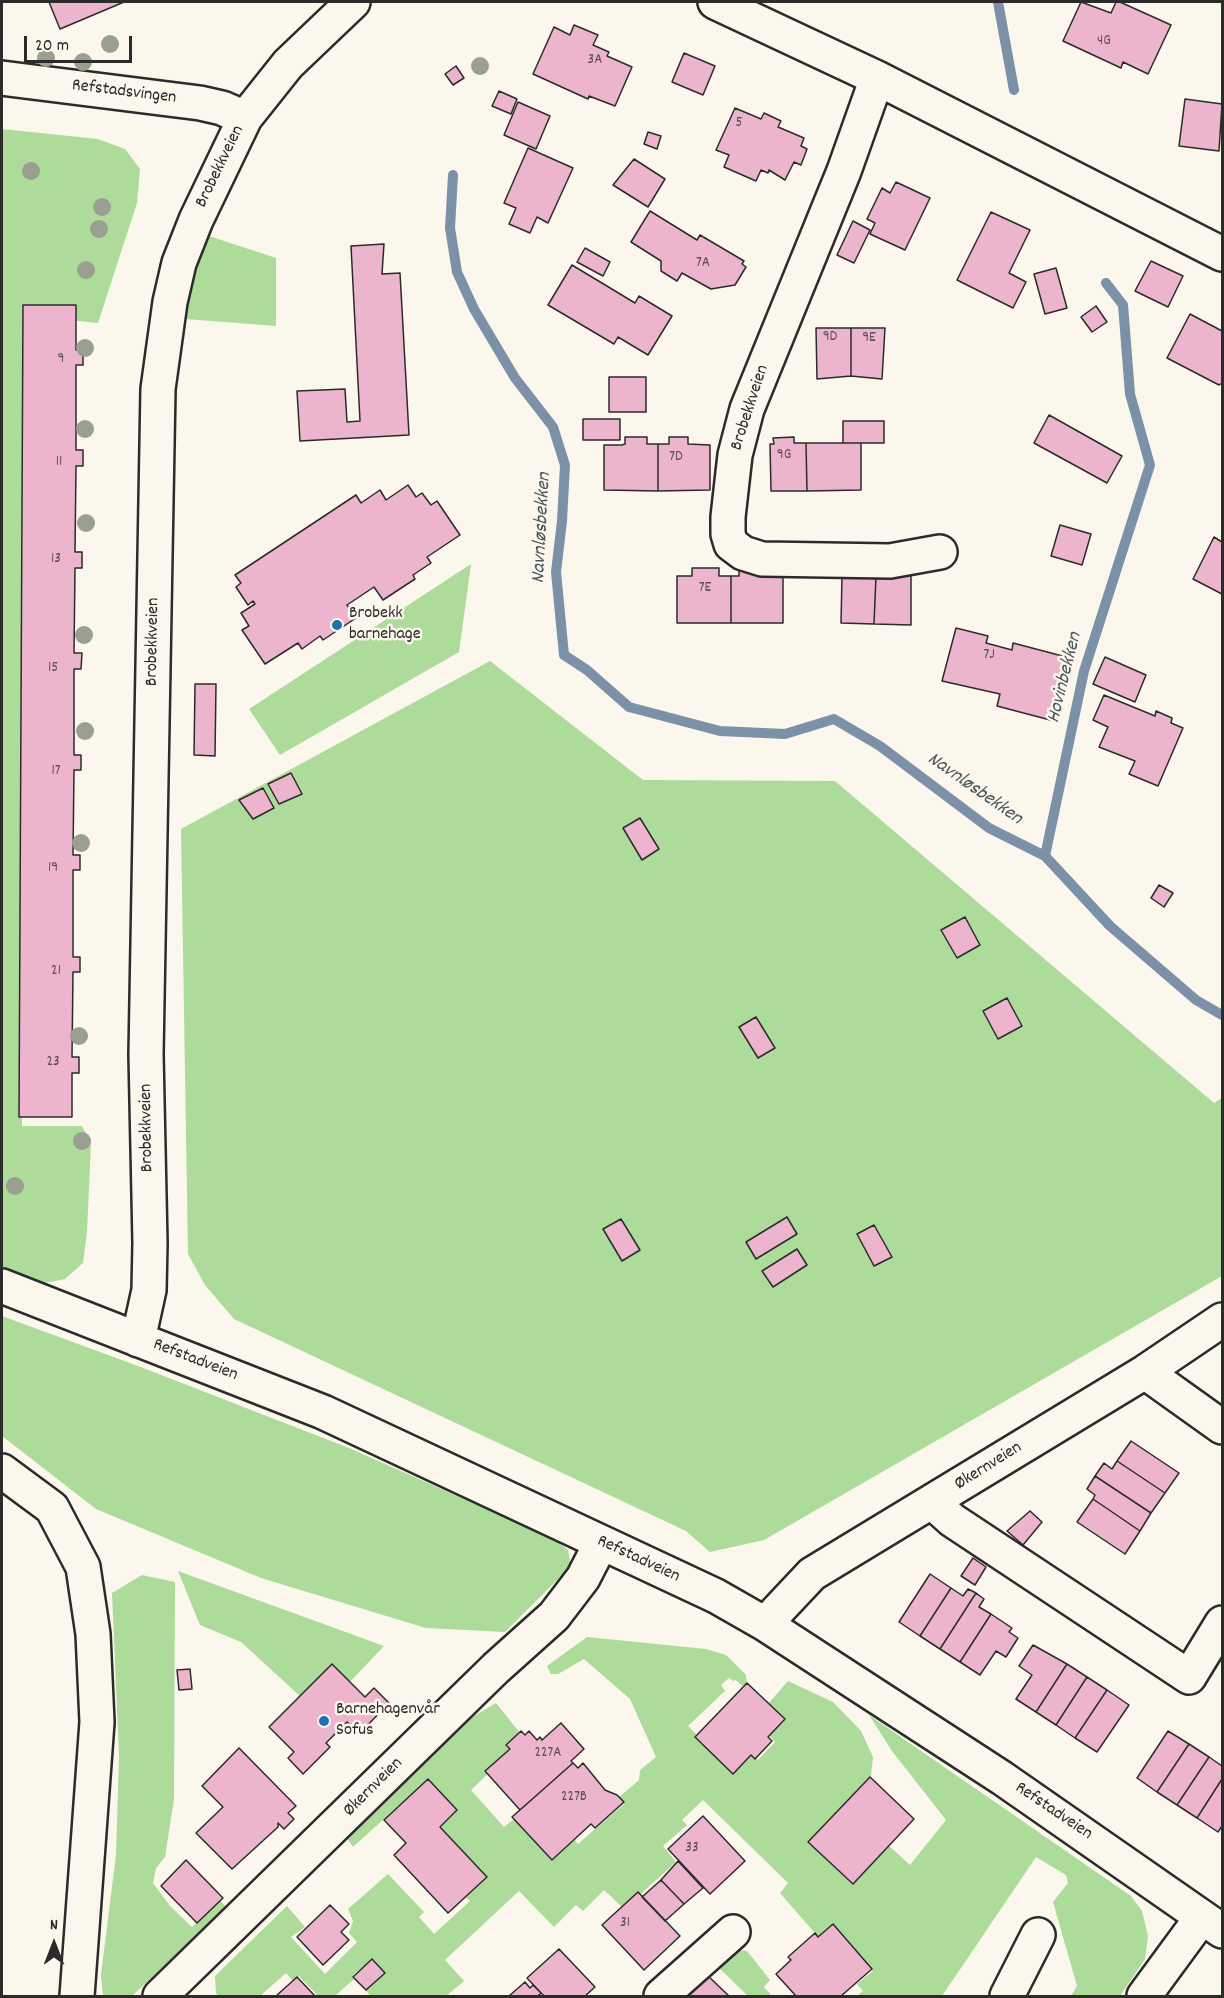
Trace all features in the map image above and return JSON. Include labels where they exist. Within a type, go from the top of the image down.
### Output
[{"type":"street","name":"Brobekkveien","points":[[138,1340],[149,1290],[146,1054],[160,362],[179,263],[209,190],[245,118],[288,64],[353,2]]},
{"type":"street","points":[[716,2],[877,78],[1222,254]]},
{"type":"street","name":"Refstadsvingen","points":[[2,78],[200,103],[222,108],[245,118]]},
{"type":"street","name":"Brobekkveien","points":[[877,78],[844,171],[747,409],[735,455],[728,534],[731,544],[743,553],[762,560],[890,561],[940,552]]},
{"type":"street","name":"Refstadveien","points":[[2,1286],[323,1412],[716,1596],[765,1624],[1002,1778],[1212,1924]]},
{"type":"street","name":"Økernveien","points":[[765,1624],[812,1574],[1145,1372],[1222,1320]]},
{"type":"street","points":[[1145,1372],[1222,1427]]},
{"type":"street","points":[[2,1471],[52,1508],[83,1568],[93,1634],[97,1722],[77,1996]]},
{"type":"street","points":[[932,1502],[952,1520],[1189,1677],[1222,1623]]},
{"type":"street","name":"Økernveien","points":[[178,1991],[496,1668],[554,1616],[583,1578],[601,1543]]},
{"type":"street","points":[[1144,1996],[1212,1924]]},
{"type":"street","points":[[661,1996],[733,1932]]},
{"type":"street","points":[[1007,1996],[1038,1935]]},
{"type":"green space","points":[[2,129],[98,139],[125,149],[140,169],[137,203],[98,323],[23,315],[22,1126],[82,1126],[91,1142],[87,1232],[83,1263],[65,1279],[44,1283],[2,1269]]},
{"type":"green space","points":[[200,233],[276,258],[276,326],[173,318]]},
{"type":"green space","points":[[471,564],[459,652],[280,755],[249,709]]},
{"type":"green space","points":[[490,661],[643,780],[835,781],[1214,1103],[1222,1098],[1222,1276],[764,1540],[710,1552],[686,1531],[234,1319],[205,1285],[188,1254],[181,829]]},
{"type":"green space","points":[[2,1316],[349,1448],[554,1539],[568,1550],[571,1566],[505,1632],[426,1628],[261,1578],[96,1509],[2,1436]]},
{"type":"green space","points":[[178,1571],[384,1646],[348,1684],[302,1698],[241,1642],[200,1625]]},
{"type":"green space","points":[[142,1575],[175,1582],[174,1799],[165,1857],[156,1868],[153,1883],[170,1906],[192,1927],[219,1899],[226,1907],[132,1996],[103,1996],[101,1975],[116,1855],[119,1755],[112,1593]]},
{"type":"green space","points":[[587,1637],[706,1649],[726,1655],[746,1675],[747,1684],[742,1686],[736,1680],[729,1678],[721,1685],[725,1691],[688,1726],[734,1773],[752,1755],[758,1760],[775,1742],[769,1735],[768,1704],[788,1681],[833,1702],[861,1731],[873,1757],[871,1776],[808,1842],[850,1882],[887,1844],[910,1865],[946,1820],[892,1751],[869,1715],[1131,1896],[1142,1911],[1148,1936],[1145,1959],[1120,1996],[1071,1996],[1077,1986],[1053,1902],[1068,1883],[1066,1875],[1036,1857],[942,1996],[857,1996],[863,1991],[857,1984],[873,1971],[837,1929],[821,1940],[780,1893],[788,1883],[703,1800],[682,1820],[687,1825],[663,1846],[676,1862],[624,1909],[604,1890],[583,1911],[576,1905],[554,1927],[519,1891],[445,1960],[464,1981],[446,1996],[371,1996],[365,1990],[384,1974],[372,1959],[353,1975],[355,1978],[335,1996],[318,1996],[299,1976],[293,1981],[286,1973],[260,1996],[218,1996],[215,1976],[287,1906],[305,1927],[291,1937],[325,1974],[357,1942],[349,1933],[353,1921],[348,1909],[388,1874],[424,1912],[419,1917],[434,1934],[470,1901],[466,1897],[487,1878],[440,1828],[457,1811],[427,1780],[353,1847],[347,1838],[466,1721],[496,1703],[520,1733],[506,1744],[512,1751],[471,1790],[504,1827],[514,1819],[552,1861],[575,1840],[578,1844],[624,1804],[618,1798],[639,1780],[640,1770],[656,1757],[630,1699],[584,1659],[558,1674],[551,1674],[547,1666]]},
{"type":"green space","points":[[733,1949],[747,1951],[770,1980],[764,1987],[772,1996],[748,1996],[715,1964]]},
{"type":"building","points":[[49,2],[124,2],[60,29]]},
{"type":"building","points":[[1081,2],[1111,13],[1116,2],[1120,2],[1171,25],[1148,74],[1123,62],[1121,68],[1063,41]]},
{"type":"building","points":[[574,25],[598,35],[593,45],[609,52],[607,56],[632,67],[615,106],[589,96],[588,99],[533,74],[554,27],[570,35]]},
{"type":"building","points":[[684,53],[715,66],[703,95],[672,82]]},
{"type":"building","points":[[456,66],[464,78],[453,85],[445,74]]},
{"type":"building","points":[[499,91],[517,99],[511,114],[492,106]]},
{"type":"building","points":[[1185,99],[1222,104],[1219,151],[1179,146]]},
{"type":"building","points":[[518,102],[550,116],[536,149],[504,135]]},
{"type":"building","points":[[735,108],[761,119],[764,113],[781,121],[778,127],[804,138],[801,146],[807,149],[801,165],[794,162],[785,180],[769,170],[768,173],[761,170],[756,181],[724,167],[729,155],[716,150]]},
{"type":"building","points":[[648,132],[661,136],[657,149],[644,144]]},
{"type":"building","points":[[528,148],[573,168],[548,223],[537,217],[530,233],[509,224],[516,208],[504,203]]},
{"type":"building","points":[[634,159],[665,179],[648,207],[613,185]]},
{"type":"building","points":[[896,182],[930,198],[905,250],[870,234],[875,223],[867,219],[882,188],[890,193]]},
{"type":"building","points":[[650,211],[697,240],[700,235],[744,261],[742,264],[746,267],[735,285],[711,289],[682,273],[677,281],[661,271],[661,261],[631,242]]},
{"type":"building","points":[[991,212],[1030,230],[1009,273],[1026,282],[1013,308],[957,280]]},
{"type":"building","points":[[853,221],[870,230],[854,263],[837,255]]},
{"type":"building","points":[[384,244],[382,274],[400,273],[409,435],[300,441],[297,391],[345,389],[347,422],[360,421],[351,246]]},
{"type":"building","points":[[585,248],[610,262],[603,276],[577,262]]},
{"type":"building","points":[[1151,261],[1183,276],[1168,307],[1135,291]]},
{"type":"building","points":[[572,265],[635,303],[639,296],[672,316],[648,355],[618,337],[614,344],[548,305]]},
{"type":"building","points":[[1056,268],[1067,308],[1045,314],[1034,274]]},
{"type":"building","points":[[23,305],[76,305],[76,350],[83,350],[83,365],[76,365],[76,450],[83,450],[83,466],[76,466],[75,552],[82,552],[82,568],[75,568],[74,653],[82,653],[81,669],[74,669],[74,755],[81,755],[81,770],[74,770],[73,855],[80,855],[80,870],[73,870],[73,957],[80,957],[80,972],[73,972],[72,1057],[79,1057],[79,1073],[72,1073],[72,1117],[19,1117]]},
{"type":"building","points":[[1096,306],[1107,322],[1092,332],[1081,317]]},
{"type":"building","points":[[1190,314],[1222,331],[1222,383],[1219,385],[1167,358]]},
{"type":"building","points":[[816,328],[851,328],[851,376],[817,379]]},
{"type":"building","points":[[851,328],[885,328],[882,379],[851,376]]},
{"type":"building","points":[[609,377],[646,377],[646,412],[609,412]]},
{"type":"building","points":[[1049,415],[1122,456],[1107,483],[1034,443]]},
{"type":"building","points":[[583,419],[620,419],[620,440],[583,440]]},
{"type":"building","points":[[843,421],[884,421],[884,443],[843,443]]},
{"type":"building","points":[[625,437],[647,437],[647,444],[658,444],[658,491],[604,490],[604,445],[625,444]]},
{"type":"building","points":[[669,437],[688,437],[688,444],[710,445],[710,490],[658,491],[658,444],[669,444]]},
{"type":"building","points":[[794,437],[794,443],[806,443],[807,491],[771,491],[770,444],[774,444],[773,438]]},
{"type":"building","points":[[806,443],[861,443],[861,490],[807,491]]},
{"type":"building","points":[[408,485],[416,497],[422,493],[431,505],[437,501],[460,535],[427,557],[431,563],[413,575],[415,579],[383,600],[374,587],[347,605],[356,618],[323,640],[320,636],[302,649],[298,643],[265,664],[242,630],[249,626],[241,613],[255,604],[253,601],[248,605],[236,587],[241,583],[235,575],[356,495],[361,503],[380,490],[386,500]]},
{"type":"building","points":[[1060,525],[1091,534],[1082,565],[1051,556]]},
{"type":"building","points":[[1214,537],[1222,542],[1222,594],[1193,579]]},
{"type":"building","points":[[692,568],[719,568],[719,576],[731,576],[731,623],[677,623],[677,576],[692,576]]},
{"type":"building","points":[[739,570],[762,570],[762,576],[783,576],[783,623],[731,623],[731,576],[739,576]]},
{"type":"building","points":[[911,570],[911,625],[874,624],[876,576]]},
{"type":"building","points":[[842,576],[876,576],[874,624],[841,623]]},
{"type":"building","points":[[956,628],[988,636],[986,643],[1012,650],[1013,643],[1070,658],[1054,721],[997,706],[1000,694],[942,681]]},
{"type":"building","points":[[1105,657],[1146,675],[1135,702],[1093,684]]},
{"type":"building","points":[[195,684],[216,684],[215,756],[194,755]]},
{"type":"building","points":[[1104,695],[1155,716],[1156,711],[1172,718],[1171,723],[1183,728],[1158,786],[1129,774],[1135,761],[1099,747],[1108,727],[1093,720]]},
{"type":"building","points":[[291,773],[302,794],[279,804],[268,784]]},
{"type":"building","points":[[263,788],[274,808],[253,819],[239,800]]},
{"type":"building","points":[[640,818],[659,849],[642,860],[623,828]]},
{"type":"building","points":[[1159,885],[1173,893],[1164,907],[1151,898]]},
{"type":"building","points":[[965,917],[980,945],[957,958],[941,930]]},
{"type":"building","points":[[1007,998],[1022,1026],[998,1039],[983,1011]]},
{"type":"building","points":[[756,1017],[775,1048],[758,1058],[739,1027]]},
{"type":"building","points":[[787,1217],[797,1234],[756,1259],[746,1242]]},
{"type":"building","points":[[621,1219],[640,1250],[622,1261],[603,1229]]},
{"type":"building","points":[[874,1225],[892,1257],[874,1266],[857,1234]]},
{"type":"building","points":[[797,1249],[807,1265],[773,1287],[762,1271]]},
{"type":"building","points":[[1131,1441],[1179,1473],[1165,1493],[1117,1461]]},
{"type":"building","points":[[1117,1461],[1165,1493],[1151,1513],[1095,1476],[1104,1463],[1112,1469]]},
{"type":"building","points":[[1095,1476],[1151,1513],[1140,1531],[1093,1499],[1095,1495],[1087,1489]]},
{"type":"building","points":[[1093,1499],[1140,1531],[1125,1554],[1077,1522]]},
{"type":"building","points":[[1030,1511],[1042,1522],[1023,1545],[1007,1531]]},
{"type":"building","points":[[973,1558],[986,1567],[975,1585],[961,1576]]},
{"type":"building","points":[[930,1574],[951,1588],[920,1636],[899,1622]]},
{"type":"building","points":[[951,1588],[963,1596],[968,1589],[976,1593],[940,1649],[920,1636]]},
{"type":"building","points":[[976,1593],[984,1599],[979,1607],[991,1614],[960,1662],[940,1649]]},
{"type":"building","points":[[991,1614],[1012,1628],[1009,1632],[1018,1638],[1006,1657],[996,1651],[980,1675],[960,1662]]},
{"type":"building","points":[[1033,1645],[1067,1664],[1036,1712],[1016,1699],[1032,1675],[1019,1666]]},
{"type":"building","points":[[332,1664],[365,1697],[374,1688],[389,1703],[359,1734],[347,1722],[326,1743],[330,1747],[303,1774],[288,1758],[294,1752],[269,1727]]},
{"type":"building","points":[[1067,1664],[1087,1677],[1056,1725],[1036,1712]]},
{"type":"building","points":[[190,1669],[192,1689],[179,1690],[177,1670]]},
{"type":"building","points":[[1087,1677],[1107,1690],[1075,1738],[1056,1725]]},
{"type":"building","points":[[747,1683],[785,1719],[768,1737],[772,1741],[755,1759],[751,1755],[733,1774],[695,1737]]},
{"type":"building","points":[[1107,1690],[1129,1705],[1097,1752],[1075,1738]]},
{"type":"building","points":[[561,1723],[584,1749],[571,1761],[573,1763],[520,1810],[485,1771],[510,1749],[506,1745],[521,1731],[525,1735],[529,1731],[537,1740],[540,1737],[542,1740]]},
{"type":"building","points":[[1168,1731],[1189,1744],[1157,1792],[1137,1778]]},
{"type":"building","points":[[1189,1744],[1209,1757],[1177,1805],[1157,1792]]},
{"type":"building","points":[[239,1748],[296,1806],[288,1813],[294,1819],[284,1829],[278,1823],[278,1827],[232,1869],[196,1833],[223,1807],[202,1786]]},
{"type":"building","points":[[1209,1757],[1222,1766],[1222,1779],[1197,1818],[1177,1805]]},
{"type":"building","points":[[573,1763],[578,1768],[583,1763],[605,1790],[617,1795],[624,1802],[595,1828],[591,1824],[552,1860],[512,1817]]},
{"type":"building","points":[[870,1777],[914,1819],[853,1884],[808,1842]]},
{"type":"building","points":[[428,1779],[457,1810],[440,1827],[487,1877],[448,1913],[394,1855],[406,1843],[384,1820]]},
{"type":"building","points":[[1222,1779],[1222,1826],[1218,1832],[1197,1818]]},
{"type":"building","points":[[703,1816],[745,1861],[710,1894],[668,1849]]},
{"type":"building","points":[[186,1860],[223,1898],[197,1923],[161,1886]]},
{"type":"building","points":[[678,1861],[703,1888],[684,1904],[661,1880]]},
{"type":"building","points":[[661,1880],[684,1904],[665,1921],[642,1897]]},
{"type":"building","points":[[638,1892],[680,1936],[644,1970],[602,1925]]},
{"type":"building","points":[[330,1905],[349,1924],[341,1932],[349,1940],[323,1965],[297,1937]]},
{"type":"building","points":[[833,1924],[872,1969],[841,1996],[796,1996],[776,1974],[791,1960],[788,1957],[815,1933],[818,1937]]},
{"type":"building","points":[[559,1949],[595,1987],[585,1996],[544,1996],[527,1978]]},
{"type":"building","points":[[372,1959],[385,1973],[366,1990],[353,1977]]},
{"type":"building","points":[[707,1975],[729,1996],[685,1996]]},
{"type":"building","points":[[297,1977],[315,1996],[276,1996]]},
{"type":"building","points":[[525,1982],[530,1988],[533,1985],[541,1993],[538,1996],[509,1996]]},
{"type":"waterway","name":"Hovinbekken","points":[[998,2],[1014,90]]},
{"type":"waterway","name":"Navnløsbekken","points":[[453,175],[450,228],[457,272],[474,309],[515,378],[553,427],[565,465],[556,572],[564,655],[587,670],[629,707],[720,731],[785,734],[834,719],[880,746],[989,828],[1045,856]]},
{"type":"waterway","name":"Hovinbekken","points":[[1106,283],[1123,305],[1130,394],[1150,465],[1084,671],[1045,856],[1110,926],[1196,1000],[1222,1015]]},
{"type":"place","name":"Brobekk barnehage","points":[[337,625]]},
{"type":"place","name":"Barnehagenvår Sofus","points":[[324,1721]]}]
